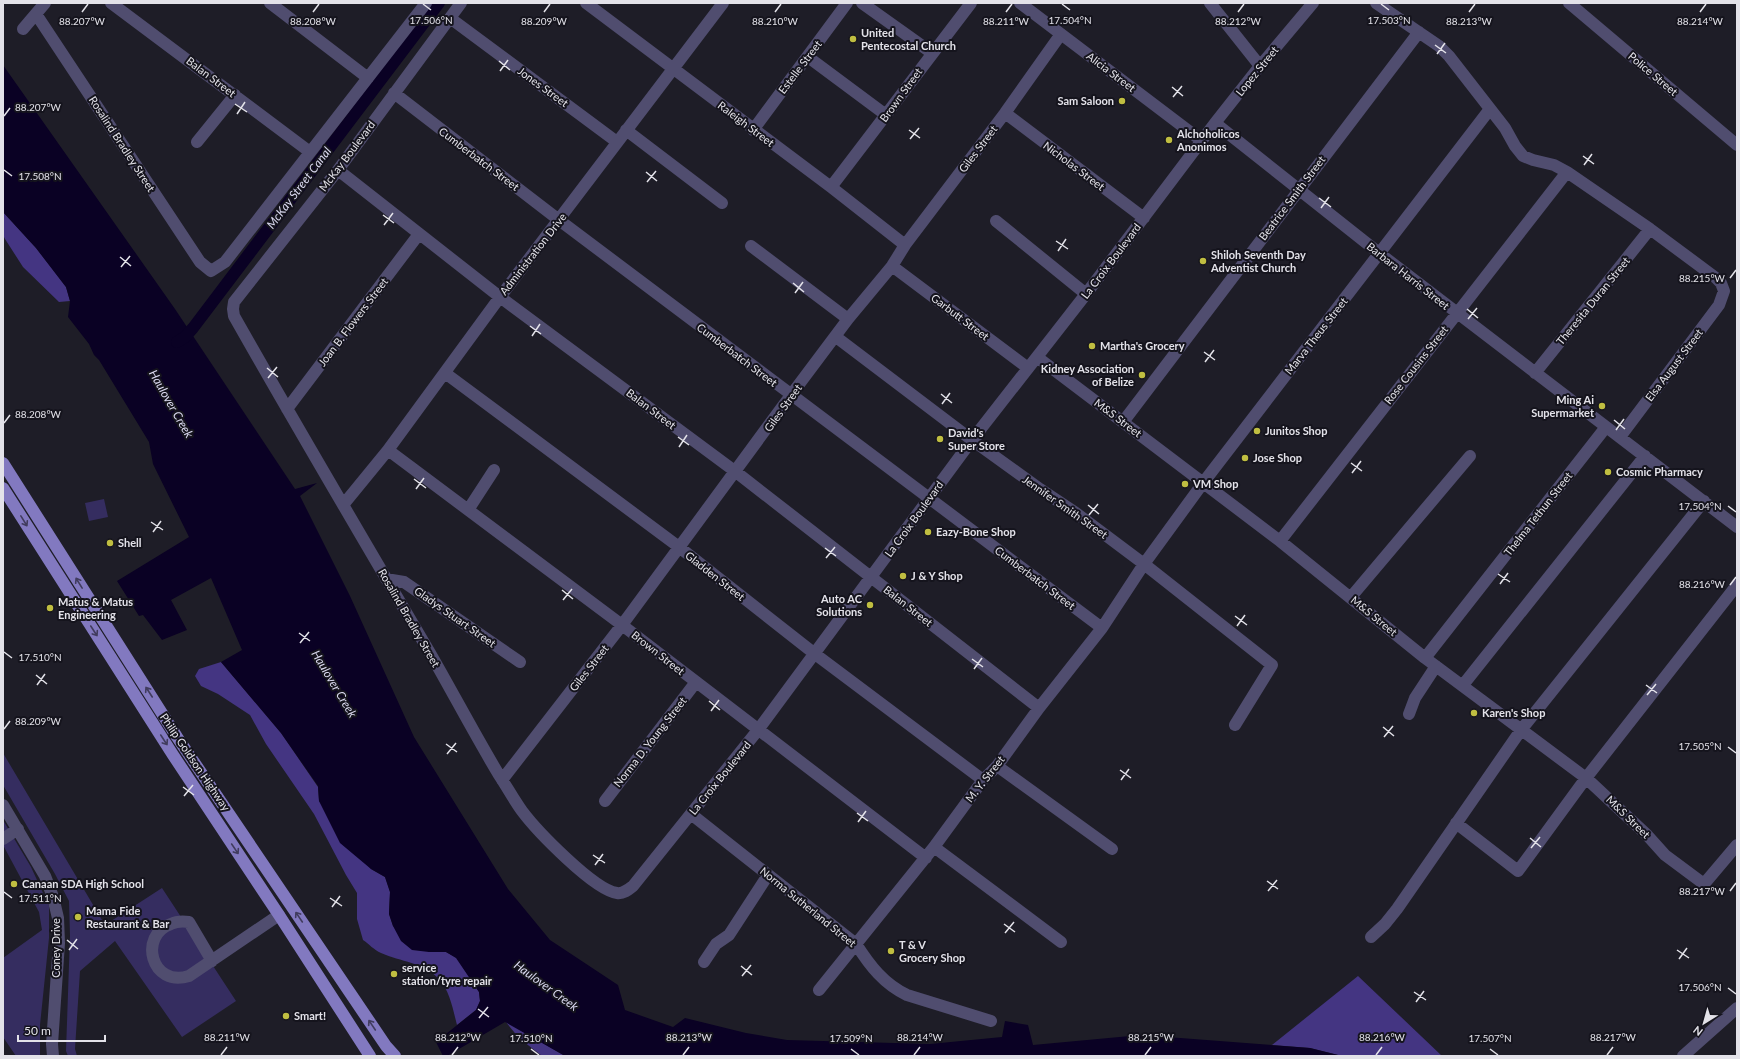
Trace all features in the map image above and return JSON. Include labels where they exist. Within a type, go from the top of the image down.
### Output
[{"type":"main road","name":"Philip Goldson Highway","points":[[3,463],[178,737],[386,1046],[395,1056]]},
{"type":"main road","name":"Philip Goldson Highway","points":[[3,488],[173,755],[370,1056]]},
{"type":"street","points":[[23,29],[45,3]]},
{"type":"street","name":"Balan Street","points":[[111,3],[310,152]]},
{"type":"street","points":[[270,3],[368,78]]},
{"type":"street","points":[[310,152],[426,3]]},
{"type":"street","name":"McKay Boulevard","points":[[233,309],[234,302],[338,170],[461,3]]},
{"type":"street","name":"Administration Drive","points":[[343,505],[388,450],[500,297],[723,3]]},
{"type":"street","name":"Estelle Street","points":[[753,130],[848,3]]},
{"type":"street","points":[[862,3],[932,53]]},
{"type":"street","name":"Brown Street","points":[[831,187],[971,3]]},
{"type":"street","name":"Alicia Street","points":[[1020,3],[1202,141]]},
{"type":"street","points":[[1210,3],[1260,66]]},
{"type":"street","name":"Lopez Street","points":[[1202,141],[1260,66],[1313,3]]},
{"type":"street","points":[[1376,3],[1439,46],[1450,56],[1523,156],[1554,165],[1567,172],[1650,229]]},
{"type":"street","name":"Police Street","points":[[1568,3],[1737,145]]},
{"type":"street","name":"Raleigh Street","points":[[589,4],[753,130],[831,187],[905,246]]},
{"type":"street","name":"Rosalind Bradley Street","points":[[36,14],[200,262],[211,270],[225,262],[310,152]]},
{"type":"street","name":"Jones Street","points":[[450,18],[617,142]]},
{"type":"street","name":"Beatrice Smith Street","points":[[1123,422],[1298,189],[1419,32]]},
{"type":"street","name":"Giles Street","points":[[502,780],[622,626],[791,395],[836,338],[848,319],[892,266],[905,246],[1005,113],[1061,34]]},
{"type":"street","points":[[808,57],[886,116]]},
{"type":"street","name":"Cumberbatch Street","points":[[394,93],[559,220],[1102,628]]},
{"type":"street","points":[[197,142],[235,96]]},
{"type":"street","name":"Marva Theus Street","points":[[1144,564],[1203,483],[1490,109]]},
{"type":"street","name":"Nicholas Street","points":[[1005,113],[1144,218]]},
{"type":"street","name":"Barbara Harris Street","points":[[1215,123],[1456,313],[1737,527]]},
{"type":"street","points":[[626,130],[722,202]]},
{"type":"street","name":"La Croix Boulevard","points":[[623,893],[632,886],[758,730],[972,440],[1086,294],[1202,141]]},
{"type":"street","name":"Balan Street","points":[[338,170],[500,297],[736,472],[1039,708]]},
{"type":"street","name":"Rose Cousins Street","points":[[1280,540],[1567,172]]},
{"type":"street","points":[[996,221],[1086,294]]},
{"type":"street","name":"Elsa August Street","points":[[1620,437],[1719,305],[1724,292],[1721,284],[1716,278],[1650,229]]},
{"type":"street","name":"Theresita Duran Street","points":[[1535,373],[1650,229]]},
{"type":"street","name":"Joan B. Flowers Street","points":[[287,409],[419,234]]},
{"type":"street","points":[[751,246],[848,319]]},
{"type":"street","name":"Garbutt Street","points":[[892,266],[1028,368]]},
{"type":"street","name":"Rosalind Bradley Street","points":[[233,309],[234,316],[431,656],[472,731],[523,813],[549,841],[594,882],[610,891],[623,893]]},
{"type":"street","name":"Jennifer Smith Street","points":[[836,338],[972,440],[1076,513],[1144,564],[1272,665],[1235,725]]},
{"type":"street","name":"M&S Street","points":[[1037,357],[1280,540],[1425,658],[1586,778],[1647,835],[1665,855],[1704,884],[1737,845]]},
{"type":"street","name":"Gladden Street","points":[[445,373],[679,547],[815,654],[983,780]]},
{"type":"street","name":"Thelma Tethun Street","points":[[1425,658],[1606,427]]},
{"type":"street","name":"Brown Street","points":[[388,450],[696,682],[926,858]]},
{"type":"street","points":[[1351,597],[1470,456]]},
{"type":"street","points":[[1463,685],[1645,456]]},
{"type":"street","points":[[468,510],[494,470]]},
{"type":"street","points":[[1370,937],[1385,924],[1397,910],[1521,730],[1704,501]]},
{"type":"street","name":"M. Y. Street","points":[[819,990],[926,858],[983,780],[997,766],[1039,708],[1102,628],[1144,564]]},
{"type":"street","name":"Gladys Stuart Street","points":[[386,579],[404,582],[520,662]]},
{"type":"street","points":[[1456,823],[1518,871],[1586,778],[1737,585]]},
{"type":"street","points":[[1409,714],[1415,698],[1436,666]]},
{"type":"street","name":"Norma D. Young Street","points":[[605,801],[696,682]]},
{"type":"street","points":[[997,766],[1112,849]]},
{"type":"street","name":"Coney Drive","points":[[3,805],[45,876],[53,897],[58,918],[59,943],[52,1044],[53,1056]]},
{"type":"street","name":"Norma Sutherland Street","points":[[691,814],[856,944],[871,967],[896,990],[907,995],[991,1021]]},
{"type":"street","points":[[3,839],[18,829]]},
{"type":"street","points":[[934,847],[1061,942]]},
{"type":"street","points":[[704,962],[716,944],[729,935],[768,875]]},
{"type":"street","points":[[212,961],[189,922],[183,921],[164,926],[155,935],[152,943],[153,955],[159,970],[169,977],[179,979],[189,976],[212,961],[279,915]]},
{"type":"street","points":[[1683,1056],[1737,1008]]},
{"type":"shaded area","points":[[3,212],[36,248],[66,287],[70,301],[59,302],[23,267],[3,235]]},
{"type":"shaded area","points":[[104,499],[108,517],[89,521],[85,503]]},
{"type":"shaded area","points":[[221,662],[281,733],[318,787],[319,801],[371,869],[385,877],[390,892],[389,914],[393,926],[429,952],[446,952],[457,958],[479,992],[480,1001],[476,1010],[457,1025],[446,989],[433,973],[412,963],[378,952],[363,940],[357,919],[357,893],[314,814],[266,744],[250,715],[218,694],[201,686],[195,676],[199,669]]},
{"type":"shaded area","points":[[3,753],[105,925],[162,888],[236,1001],[182,1037],[115,941],[80,971],[75,1049],[77,1056],[68,1056],[66,1051],[70,936],[69,901],[3,785]]},
{"type":"shaded area","points":[[3,820],[31,867],[49,906],[49,938],[40,1025],[40,1056],[16,1056],[3,1037],[3,958],[42,930],[39,912],[3,845]]},
{"type":"shaded area","points":[[1358,976],[1442,1056],[1342,1056],[1310,1048],[1272,1045]]},
{"type":"shaded area","points":[[505,1021],[565,1056],[542,1056],[519,1038]]},
{"type":"water","name":"Haulover Creek","points":[[3,65],[175,309],[295,489],[317,483],[300,496],[350,596],[414,737],[508,889],[550,940],[618,985],[625,1010],[673,1027],[685,1018],[746,1033],[787,1040],[930,1044],[1002,1037],[1005,1021],[1028,1025],[1033,1045],[1141,1035],[1310,1048],[1342,1056],[565,1056],[505,1022],[447,1056],[443,1056],[436,1042],[476,1010],[480,1001],[479,992],[456,958],[446,952],[412,950],[401,941],[393,926],[389,914],[390,892],[385,877],[371,869],[340,843],[319,801],[318,786],[281,733],[221,662],[242,650],[211,578],[171,600],[187,630],[162,640],[143,615],[139,616],[117,581],[189,537],[153,464],[149,442],[99,360],[94,355],[89,344],[68,317],[70,301],[66,287],[36,248],[3,212]]},
{"type":"waterway","name":"McKay Street Canal","points":[[177,342],[185,337],[193,328],[439,3]]},
{"type":"place","name":"United Pentecostal Church","points":[[853,39]]},
{"type":"place","name":"Sam Saloon","points":[[1122,101]]},
{"type":"place","name":"Alchoholicos Anonimos","points":[[1169,140]]},
{"type":"place","name":"Shiloh Seventh Day Adventist Church","points":[[1203,261]]},
{"type":"place","name":"Martha's Grocery","points":[[1092,346]]},
{"type":"place","name":"Kidney Association of Belize","points":[[1142,375]]},
{"type":"place","name":"Ming Ai Supermarket","points":[[1602,406]]},
{"type":"place","name":"Junitos Shop","points":[[1257,431]]},
{"type":"place","name":"David's Super Store","points":[[940,439]]},
{"type":"place","name":"Jose Shop","points":[[1245,458]]},
{"type":"place","name":"Cosmic Pharmacy","points":[[1608,472]]},
{"type":"place","name":"VM Shop","points":[[1185,484]]},
{"type":"place","name":"Eazy-Bone Shop","points":[[928,532]]},
{"type":"place","name":"Shell","points":[[110,543]]},
{"type":"place","name":"J & Y Shop","points":[[903,576]]},
{"type":"place","name":"Auto AC Solutions","points":[[870,605]]},
{"type":"place","name":"Matus & Matus Engineering","points":[[50,608]]},
{"type":"place","name":"Karen's Shop","points":[[1474,713]]},
{"type":"place","name":"Canaan SDA High School","points":[[14,884]]},
{"type":"place","name":"Mama Fide Restaurant & Bar","points":[[78,917]]},
{"type":"place","name":"T & V Grocery Shop","points":[[891,951]]},
{"type":"place","name":"service station/tyre repair","points":[[394,974]]},
{"type":"place","name":"Smart!","points":[[286,1016]]}]
